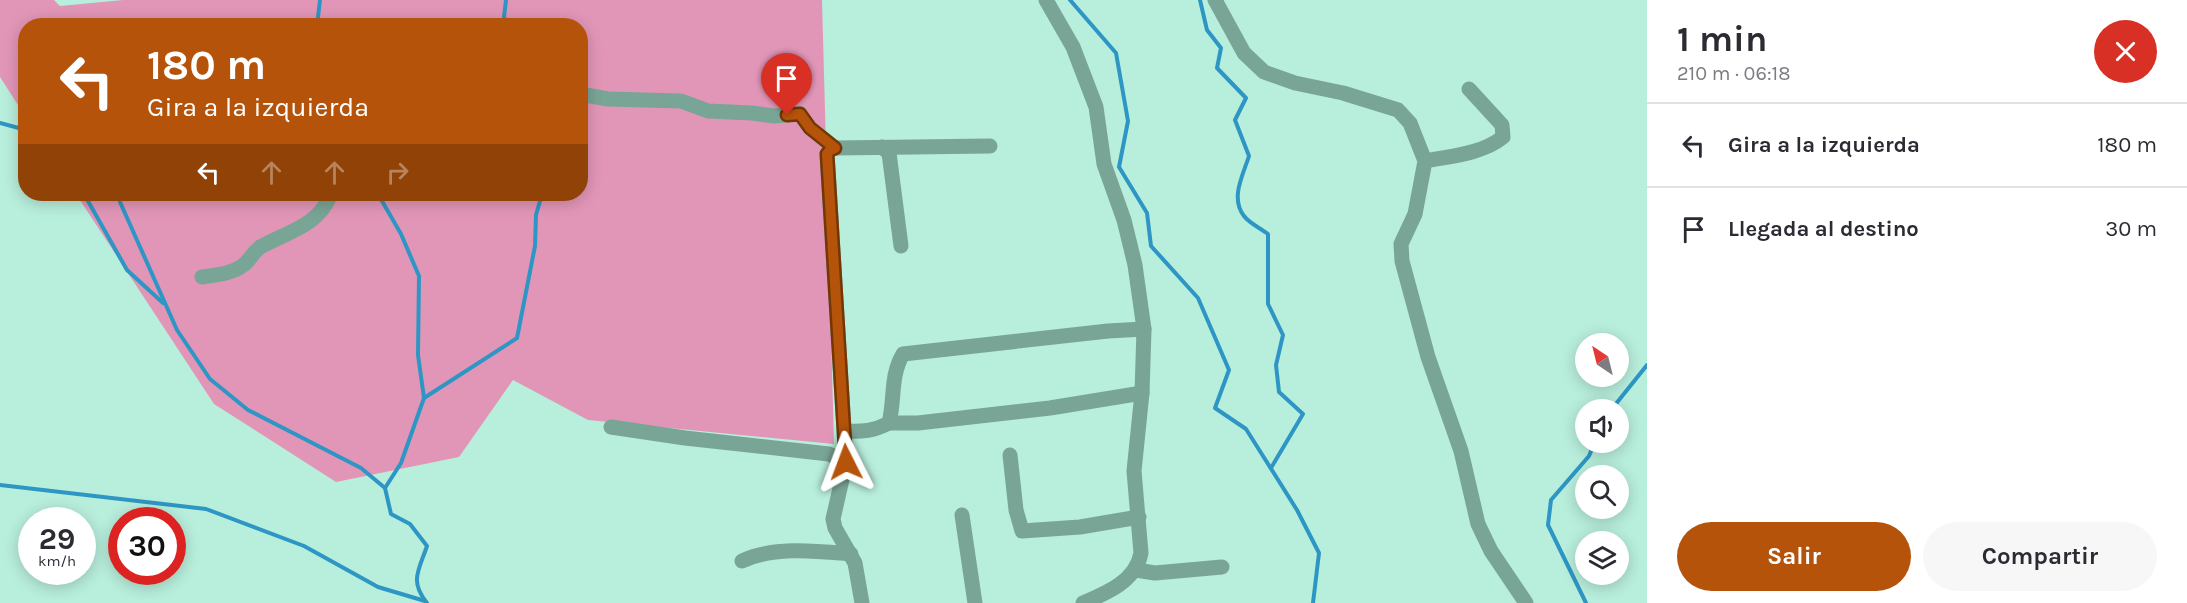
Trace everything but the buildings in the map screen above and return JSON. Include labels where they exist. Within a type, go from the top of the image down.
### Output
[{"type":"street","points":[[1047,0],[1073,47],[1096,106],[1104,164],[1124,220],[1135,265],[1144,329],[1142,393],[1134,458],[1141,554],[1136,570],[1123,582],[1083,603]]},
{"type":"street","points":[[1215,0],[1244,53],[1264,72],[1295,83],[1342,93],[1398,110],[1410,123],[1425,161],[1415,214],[1402,240],[1402,261],[1428,357],[1461,451],[1478,524],[1491,551],[1526,603]]},
{"type":"street","points":[[1425,161],[1477,150],[1503,137],[1502,125],[1469,89]]},
{"type":"street","points":[[588,95],[609,99],[681,101],[708,111],[752,112],[774,116],[800,114],[810,128],[835,148]]},
{"type":"street","points":[[862,603],[855,563],[835,528],[833,519],[846,462],[827,154],[835,148],[990,146]]},
{"type":"street","points":[[882,147],[889,153],[901,246]]},
{"type":"street","points":[[202,277],[223,274],[242,267],[259,248],[314,219],[328,201]]},
{"type":"street","points":[[889,423],[896,366],[903,354],[1144,329]]},
{"type":"street","points":[[845,431],[876,430],[889,423],[918,423],[1050,408],[1142,393]]},
{"type":"street","points":[[611,426],[685,438],[829,454],[846,462]]},
{"type":"street","points":[[1010,455],[1016,510],[1022,531],[1080,527],[1139,517]]},
{"type":"street","points":[[962,515],[975,603]]},
{"type":"street","points":[[742,561],[753,556],[806,551],[850,554]]},
{"type":"street","points":[[1136,570],[1147,573],[1165,573],[1222,567]]},
{"type":"shaded area","points":[[0,0],[54,0],[60,6],[123,0],[822,0],[834,444],[588,420],[513,380],[459,457],[336,482],[214,404],[81,201],[588,201],[588,18],[18,18],[18,105],[0,77]]},
{"type":"waterway","points":[[318,18],[320,0]]},
{"type":"waterway","points":[[505,18],[506,0]]},
{"type":"waterway","points":[[1070,0],[1116,53],[1128,121],[1119,167],[1147,213],[1151,246],[1198,298],[1229,370],[1215,408],[1246,429],[1297,510],[1319,553],[1313,603]]},
{"type":"waterway","points":[[1200,0],[1207,30],[1221,48],[1217,68],[1246,98],[1235,120],[1249,156],[1239,186],[1238,202],[1246,219],[1268,234],[1268,304],[1283,335],[1276,365],[1279,392],[1303,414],[1271,468]]},
{"type":"waterway","points":[[0,123],[18,128]]},
{"type":"waterway","points":[[88,201],[127,270],[163,303]]},
{"type":"waterway","points":[[382,201],[401,234],[419,276],[418,355],[424,398]]},
{"type":"waterway","points":[[427,603],[417,582],[417,575],[427,546],[410,524],[391,514],[385,488],[401,463],[424,398],[517,338],[535,246],[536,215],[540,201]]},
{"type":"waterway","points":[[120,202],[177,330],[210,379],[248,410],[361,468],[385,488]]},
{"type":"waterway","points":[[1620,399],[1647,365]]},
{"type":"waterway","points":[[1586,603],[1548,525],[1551,500],[1590,453]]},
{"type":"waterway","points":[[0,485],[206,509],[304,546],[378,587],[425,601]]},
{"type":"route","points":[[787,115],[800,114],[810,128],[835,148],[827,154],[846,462]]}]
